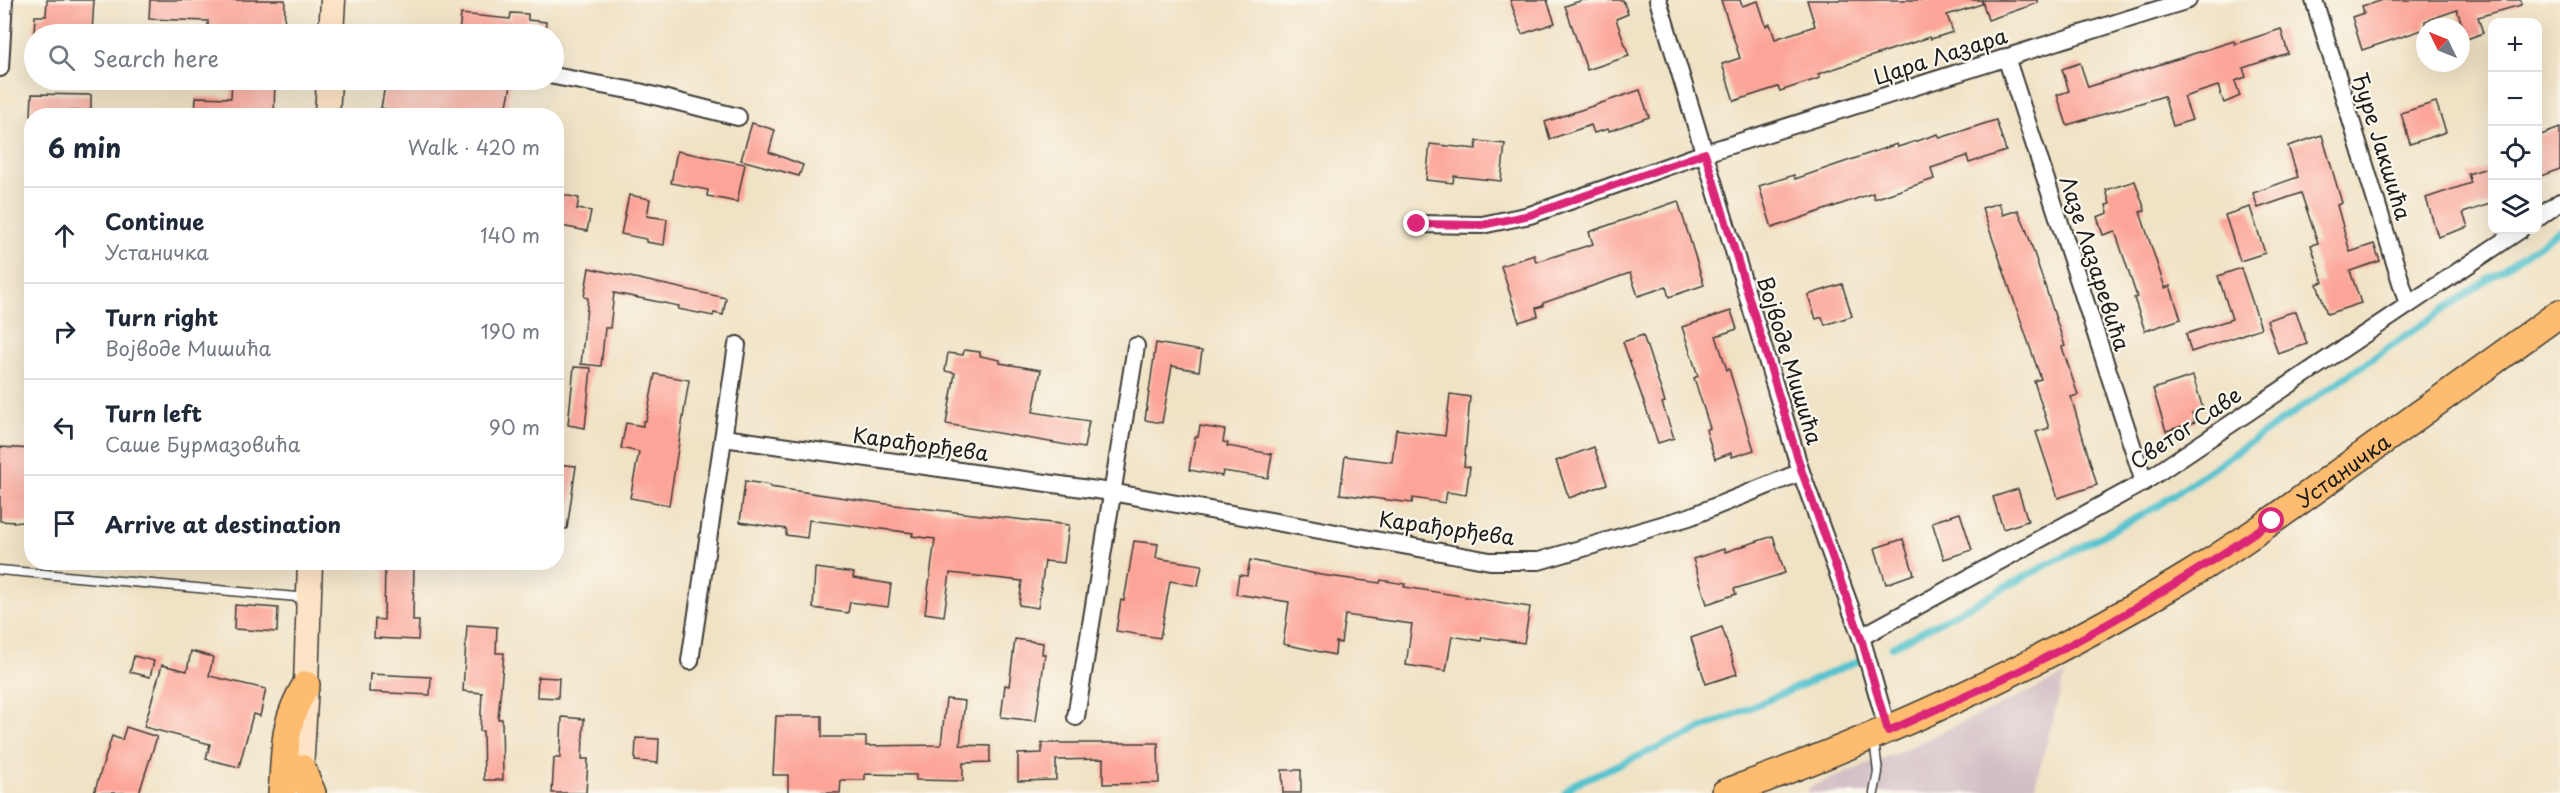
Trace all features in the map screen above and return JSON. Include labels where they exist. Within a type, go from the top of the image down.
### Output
[{"type":"main road","name":"Устаничка","points":[[1725,793],[1881,734],[2034,664],[2179,582],[2272,521],[2560,313]]},
{"type":"main road","points":[[282,793],[287,726],[294,705],[306,685]]},
{"type":"main road","points":[[300,780],[312,793]]},
{"type":"street","points":[[0,68],[4,0]]},
{"type":"street","points":[[332,24],[333,0]]},
{"type":"street","name":"Војводе Мишића","points":[[1658,0],[1802,472],[1861,638],[1881,734]]},
{"type":"street","name":"Цара Лазара","points":[[1417,224],[1482,225],[1530,215],[1705,153],[2188,0]]},
{"type":"street","name":"Ђуре Јакшића","points":[[2314,0],[2408,304]]},
{"type":"street","name":"Лазе Лазаревића","points":[[2006,57],[2144,482]]},
{"type":"street","points":[[564,77],[639,92],[738,117]]},
{"type":"street","points":[[327,108],[328,90]]},
{"type":"street","points":[[2542,215],[2560,202]]},
{"type":"street","name":"Светог Саве","points":[[1861,638],[2144,482],[2514,234]]},
{"type":"street","points":[[690,661],[737,345]]},
{"type":"street","points":[[1076,717],[1136,346]]},
{"type":"street","name":"Карађорђева","points":[[724,438],[1111,492],[1490,561],[1539,561],[1689,517],[1802,472]]},
{"type":"street","points":[[300,780],[310,570]]},
{"type":"lane","points":[[0,570],[309,598]]},
{"type":"lane","points":[[1874,793],[1881,734]]},
{"type":"shaded area","points":[[2065,675],[2033,793],[1808,793],[1809,787],[1899,752]]},
{"type":"building","points":[[47,0],[94,0],[92,24],[35,24],[35,16],[46,16]]},
{"type":"building","points":[[150,0],[285,0],[284,24],[208,24],[208,21],[149,19]]},
{"type":"building","points":[[1510,0],[1547,0],[1555,23],[1522,34]]},
{"type":"building","points":[[1583,0],[1623,0],[1628,14],[1616,19],[1629,56],[1587,70],[1565,6]]},
{"type":"building","points":[[1721,0],[1740,0],[1742,6],[1758,1],[1766,26],[1770,24],[1775,39],[1815,26],[1807,0],[1982,0],[1982,4],[1947,15],[1953,32],[1931,39],[1930,37],[1818,74],[1820,78],[1780,91],[1778,87],[1734,101],[1722,64],[1740,58]]},
{"type":"building","points":[[1982,0],[2037,0],[2038,3],[1988,20]]},
{"type":"building","points":[[2383,0],[2521,0],[2521,5],[2478,17],[2483,33],[2470,38],[2470,18],[2460,18],[2457,10],[2434,18],[2416,18],[2416,32],[2362,50],[2352,17],[2364,13],[2362,7]]},
{"type":"building","points":[[511,13],[528,14],[528,20],[546,22],[546,24],[460,24],[461,14],[510,19]]},
{"type":"building","points":[[2281,29],[2288,53],[2243,68],[2246,77],[2235,81],[2240,96],[2224,103],[2218,86],[2184,97],[2192,120],[2173,126],[2164,96],[2067,125],[2057,95],[2069,91],[2062,69],[2080,63],[2088,87],[2234,41],[2235,44]]},
{"type":"building","points":[[231,90],[275,90],[274,108],[195,108],[196,97],[231,98]]},
{"type":"building","points":[[384,90],[510,90],[507,108],[381,108]]},
{"type":"building","points":[[1640,90],[1649,117],[1609,131],[1608,129],[1594,133],[1591,125],[1550,139],[1545,122]]},
{"type":"building","points":[[32,94],[91,95],[91,108],[31,108]]},
{"type":"building","points":[[2436,102],[2446,132],[2410,144],[2401,113]]},
{"type":"building","points":[[1996,120],[2006,151],[1969,163],[1967,156],[1931,168],[1934,179],[1874,199],[1873,193],[1772,228],[1759,186],[1794,175],[1795,179],[1897,144],[1898,147],[1938,134],[1940,138]]},
{"type":"building","points":[[752,123],[775,130],[769,152],[803,165],[799,176],[741,160]]},
{"type":"building","points":[[2560,128],[2560,169],[2542,176],[2542,135]]},
{"type":"building","points":[[2322,135],[2342,203],[2337,205],[2350,252],[2374,244],[2380,261],[2350,271],[2361,303],[2327,314],[2317,284],[2323,282],[2311,245],[2318,243],[2301,193],[2258,208],[2253,193],[2298,177],[2288,146]]},
{"type":"building","points":[[1477,141],[1505,144],[1501,181],[1454,176],[1453,183],[1426,180],[1430,144],[1476,149]]},
{"type":"building","points":[[677,151],[745,164],[737,202],[707,196],[708,190],[671,183]]},
{"type":"building","points":[[2488,168],[2488,205],[2463,213],[2468,227],[2438,237],[2426,198],[2471,183],[2468,174]]},
{"type":"building","points":[[2135,181],[2145,210],[2140,212],[2165,288],[2170,286],[2181,319],[2145,331],[2134,298],[2137,297],[2115,231],[2103,235],[2097,217],[2108,213],[2106,205],[2110,204],[2106,190]]},
{"type":"building","points":[[564,195],[579,198],[577,209],[591,211],[587,231],[564,227]]},
{"type":"building","points":[[629,195],[650,199],[647,216],[667,219],[664,245],[621,234]]},
{"type":"building","points":[[1678,201],[1704,285],[1669,297],[1666,287],[1638,296],[1630,273],[1543,303],[1543,306],[1536,308],[1538,316],[1519,322],[1501,266],[1534,255],[1536,262],[1593,244],[1589,232]]},
{"type":"building","points":[[1999,203],[2003,215],[2018,210],[2025,226],[2065,346],[2062,347],[2078,395],[2071,397],[2097,485],[2058,498],[2036,432],[2049,428],[2034,381],[2041,379],[1982,208]]},
{"type":"building","points":[[2250,207],[2265,253],[2240,261],[2225,215]]},
{"type":"building","points":[[589,268],[726,298],[723,315],[714,313],[713,316],[678,309],[679,306],[614,293],[610,328],[605,328],[601,366],[581,364],[588,298],[584,297]]},
{"type":"building","points":[[2241,268],[2261,328],[2191,352],[2186,334],[2232,319],[2218,276]]},
{"type":"building","points":[[1842,284],[1852,316],[1825,325],[1822,317],[1816,319],[1808,295]]},
{"type":"building","points":[[1731,311],[1737,329],[1716,336],[1727,370],[1729,369],[1754,450],[1732,457],[1731,453],[1715,459],[1706,430],[1710,428],[1694,378],[1698,376],[1682,327]]},
{"type":"building","points":[[2296,311],[2307,344],[2278,354],[2267,320]]},
{"type":"building","points":[[1643,335],[1674,438],[1658,443],[1623,342]]},
{"type":"building","points":[[1156,343],[1202,351],[1199,371],[1172,366],[1162,423],[1145,420]]},
{"type":"building","points":[[964,350],[980,352],[980,356],[1000,360],[1000,363],[1041,370],[1033,412],[1089,421],[1084,448],[946,424],[955,373],[945,371],[948,353],[963,355]]},
{"type":"building","points":[[574,367],[591,368],[585,428],[568,425]]},
{"type":"building","points":[[655,374],[689,380],[669,505],[630,498],[639,452],[621,448],[626,423],[643,426],[643,421],[646,421]]},
{"type":"building","points":[[2193,376],[2203,409],[2192,413],[2195,422],[2166,431],[2153,389]]},
{"type":"building","points":[[1450,394],[1470,397],[1464,466],[1470,467],[1466,495],[1447,492],[1445,503],[1413,498],[1412,503],[1340,494],[1345,456],[1392,462],[1396,429],[1445,436]]},
{"type":"building","points":[[1200,426],[1225,430],[1223,442],[1228,443],[1227,446],[1272,454],[1268,478],[1223,471],[1222,476],[1189,470],[1195,437],[1198,437]]},
{"type":"building","points":[[0,447],[24,448],[24,522],[0,521]]},
{"type":"building","points":[[1594,447],[1607,484],[1569,498],[1556,461]]},
{"type":"building","points":[[564,465],[576,466],[567,529],[564,529]]},
{"type":"building","points":[[745,481],[770,485],[770,487],[894,505],[1069,525],[1064,563],[1045,561],[1038,608],[1019,605],[1022,581],[950,573],[944,616],[925,613],[935,539],[912,536],[913,533],[809,520],[807,538],[786,535],[786,529],[740,522]]},
{"type":"building","points":[[2018,489],[2028,521],[2003,529],[1993,497]]},
{"type":"building","points":[[1960,513],[1972,550],[1944,559],[1932,522]]},
{"type":"building","points":[[1773,536],[1785,573],[1734,589],[1736,594],[1707,604],[1693,559],[1724,549],[1725,552]]},
{"type":"building","points":[[1903,539],[1914,574],[1886,584],[1875,548]]},
{"type":"building","points":[[1134,541],[1158,544],[1156,558],[1202,565],[1198,586],[1170,581],[1160,638],[1116,631],[1121,600],[1124,601]]},
{"type":"building","points":[[1250,560],[1321,575],[1380,583],[1381,580],[1405,584],[1404,587],[1530,607],[1524,643],[1482,637],[1481,641],[1452,636],[1446,671],[1406,665],[1412,624],[1345,615],[1341,643],[1336,642],[1335,655],[1283,644],[1289,602],[1236,594],[1239,575],[1247,576]]},
{"type":"building","points":[[815,568],[854,573],[853,578],[891,584],[888,607],[850,602],[848,613],[813,608]]},
{"type":"building","points":[[385,570],[414,570],[413,621],[419,621],[418,640],[374,638],[375,619],[384,620]]},
{"type":"building","points":[[235,605],[278,608],[277,632],[234,629]]},
{"type":"building","points":[[467,625],[497,627],[496,653],[504,653],[498,719],[502,719],[503,780],[484,780],[483,731],[480,731],[482,693],[463,691]]},
{"type":"building","points":[[1722,627],[1737,674],[1706,684],[1691,638]]},
{"type":"building","points":[[1015,639],[1043,643],[1042,654],[1045,654],[1036,721],[1001,717],[1005,685],[1009,686]]},
{"type":"building","points":[[191,651],[213,657],[209,676],[266,689],[260,716],[253,714],[239,767],[206,759],[210,744],[144,727],[162,665],[187,671]]},
{"type":"building","points":[[134,656],[154,661],[150,677],[130,672]]},
{"type":"building","points":[[370,674],[431,677],[430,695],[369,692]]},
{"type":"building","points":[[538,677],[559,678],[558,698],[537,697]]},
{"type":"building","points":[[946,699],[965,701],[960,745],[990,746],[990,762],[963,763],[963,781],[916,780],[916,775],[865,774],[865,780],[841,780],[840,793],[788,793],[788,775],[773,775],[776,716],[822,716],[822,737],[866,737],[866,746],[941,745]]},
{"type":"building","points":[[562,717],[584,719],[582,759],[588,759],[586,793],[552,793],[554,758],[560,758]]},
{"type":"building","points":[[126,727],[157,737],[139,793],[94,793],[112,736],[122,740]]},
{"type":"building","points":[[636,738],[659,739],[658,763],[635,761]]},
{"type":"building","points":[[1042,743],[1158,743],[1159,783],[1103,784],[1103,759],[1056,760],[1056,780],[1018,781],[1018,754],[1042,753]]},
{"type":"building","points":[[1282,770],[1301,770],[1301,793],[1283,793]]},
{"type":"waterway","points":[[1892,647],[2156,507],[2560,230]]},
{"type":"waterway","points":[[1565,793],[1574,784],[1860,660]]},
{"type":"route","points":[[1417,224],[1482,225],[1530,215],[1705,153],[1802,472],[1861,638],[1888,731],[2034,664],[2179,582],[2272,521]]}]
